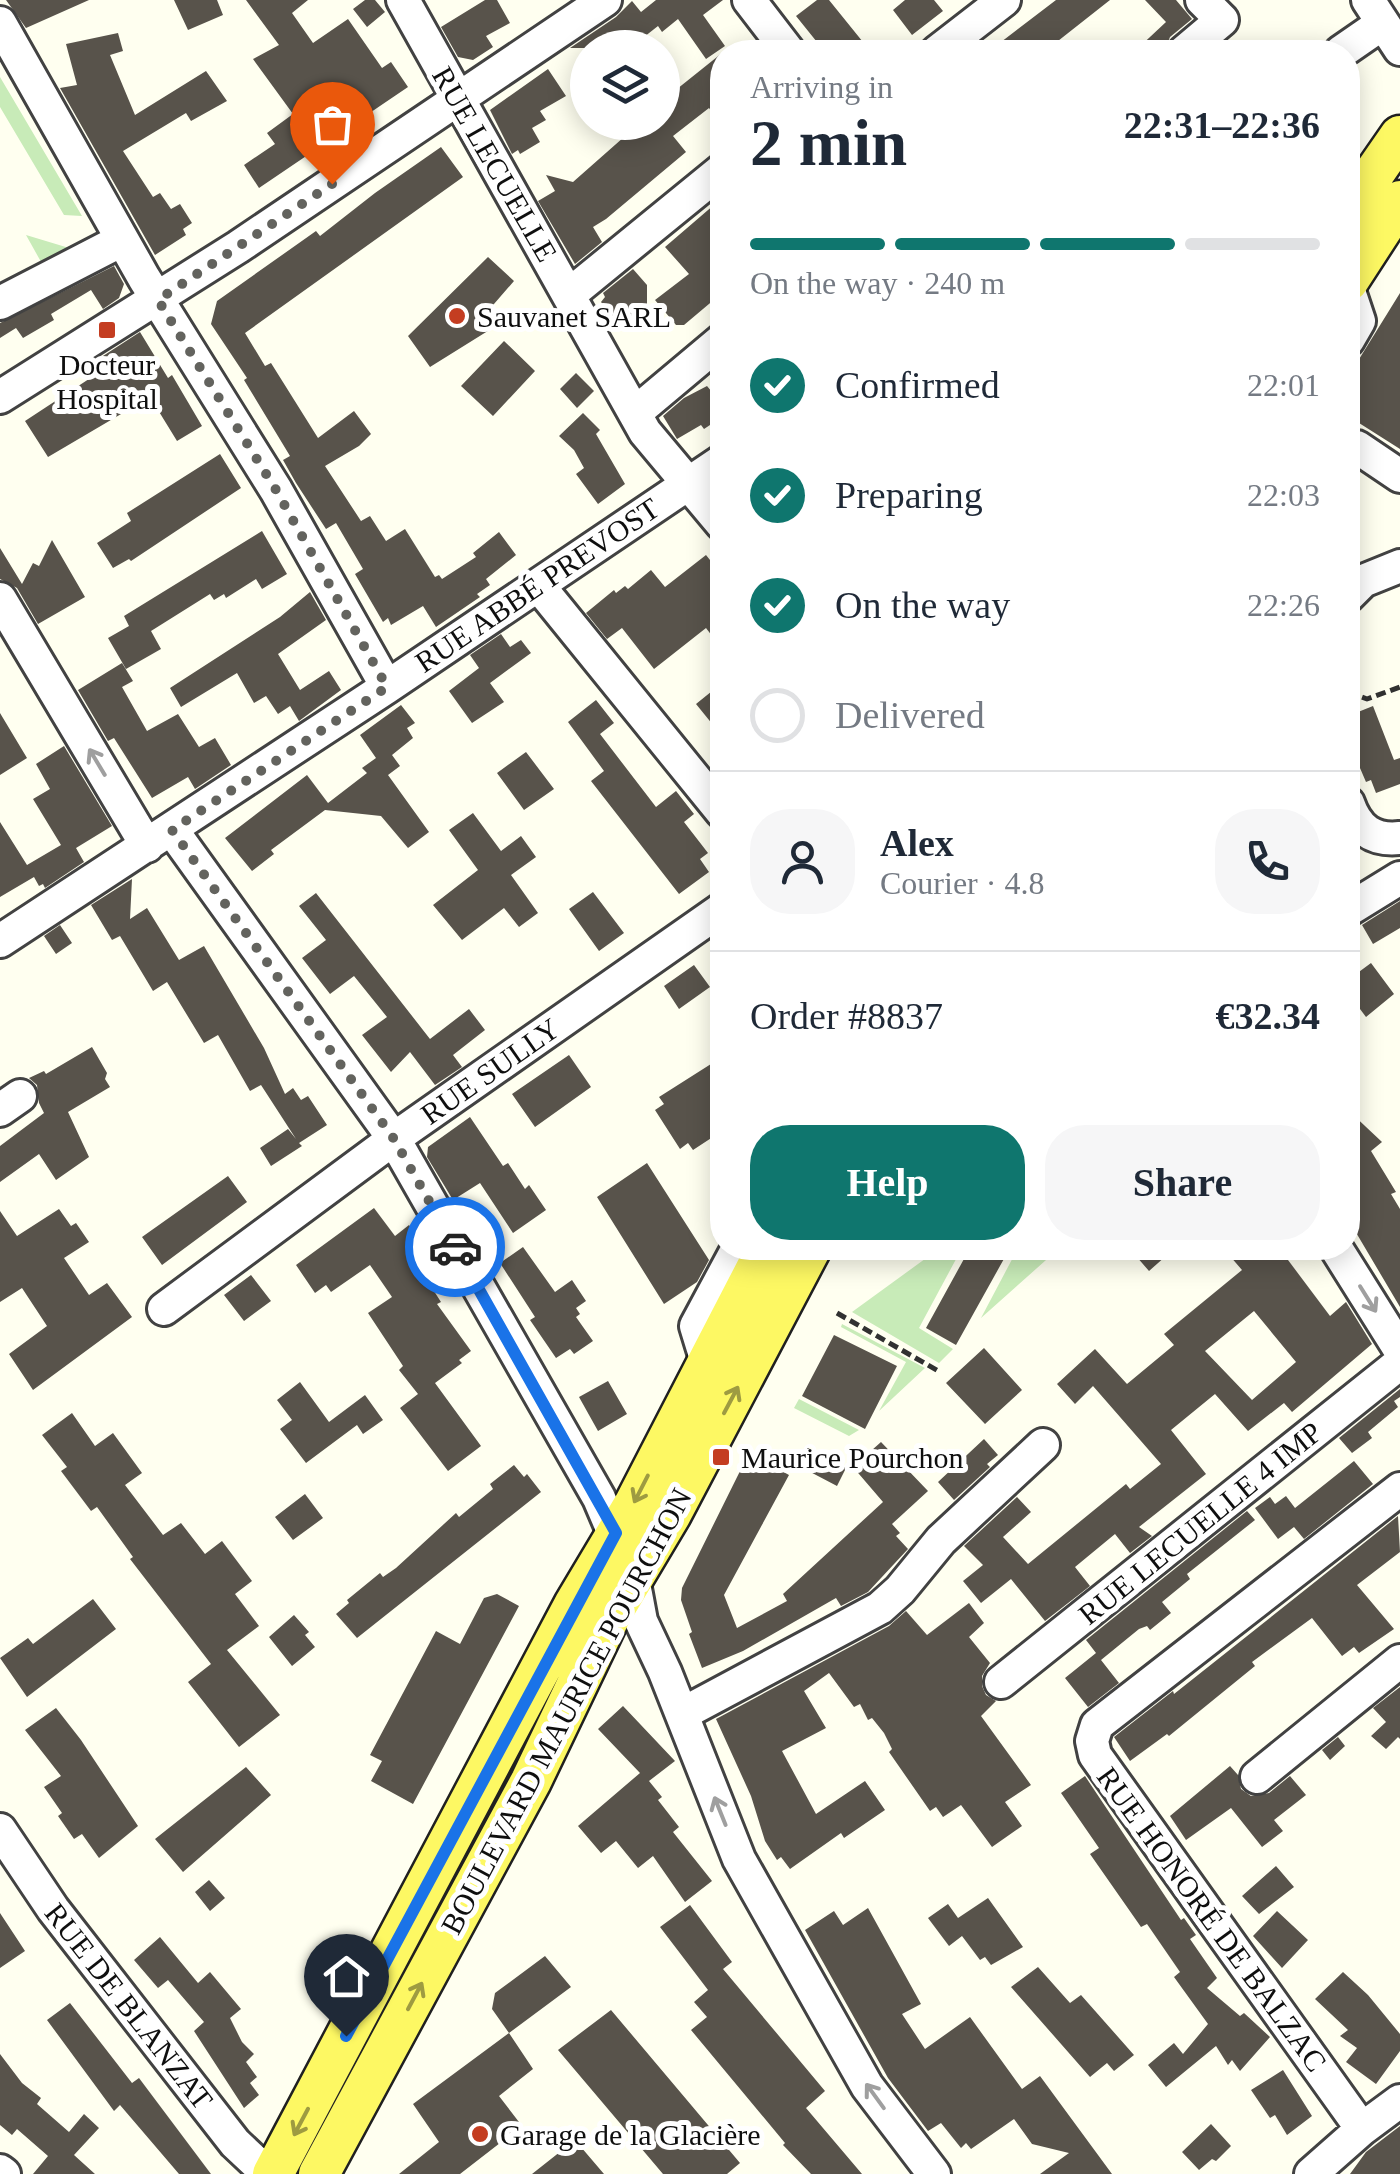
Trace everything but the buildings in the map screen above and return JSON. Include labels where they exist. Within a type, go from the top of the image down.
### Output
[{"type":"main road","points":[[1360,225],[1366,196],[1400,136]]},
{"type":"main road","name":"BOULEVARD MAURICE POURCHON","points":[[271,2174],[635,1503],[761,1260]]},
{"type":"main road","name":"BOULEVARD MAURICE POURCHON","points":[[318,2174],[531,1781],[609,1618],[671,1514],[806,1260]]},
{"type":"street","name":"RUE LECUELLE","points":[[402,0],[646,432],[710,510]]},
{"type":"street","points":[[0,397],[158,300],[605,0]]},
{"type":"street","points":[[750,0],[780,40]]},
{"type":"street","points":[[952,40],[1004,0]]},
{"type":"street","points":[[1198,40],[1222,20],[1202,0]]},
{"type":"street","points":[[0,23],[122,240],[276,490],[387,687]]},
{"type":"street","points":[[1359,40],[1384,24]]},
{"type":"street","points":[[570,294],[710,180]]},
{"type":"street","points":[[0,303],[122,240]]},
{"type":"street","points":[[635,413],[710,350]]},
{"type":"street","points":[[1360,450],[1400,476]]},
{"type":"street","name":"RUE ABBÉ PREVOST","points":[[0,941],[710,469]]},
{"type":"street","points":[[1360,585],[1400,566]]},
{"type":"street","points":[[538,585],[710,797]]},
{"type":"street","points":[[0,599],[159,838],[394,1139],[616,1533],[633,1578],[642,1621],[739,1859],[866,2086],[934,2174]]},
{"type":"street","points":[[1360,826],[1366,834],[1388,840],[1400,838]]},
{"type":"street","points":[[1360,903],[1400,878]]},
{"type":"street","name":"RUE SULLY","points":[[164,1309],[394,1139],[710,916]]},
{"type":"street","points":[[707,1362],[696,1326],[732,1260]]},
{"type":"street","points":[[1344,1260],[1400,1350]]},
{"type":"street","name":"RUE LECUELLE 4 IMP","points":[[1001,1682],[1400,1363]]},
{"type":"street","points":[[682,1714],[880,1608],[941,1540],[1043,1445]]},
{"type":"street","name":"RUE HONORÉ DE BALZAC","points":[[1362,2129],[1095,1755],[1092,1741],[1097,1725],[1400,1489]]},
{"type":"street","points":[[1257,1777],[1400,1662]]},
{"type":"street","name":"RUE DE BLANZAT","points":[[0,1830],[53,1909],[211,2113],[235,2143],[271,2174]]},
{"type":"street","points":[[1311,2174],[1399,2103]]},
{"type":"path","points":[[1360,696],[1367,699],[1400,687]]},
{"type":"path","points":[[838,1313],[940,1372]]},
{"type":"green space","points":[[0,77],[82,216],[64,215],[0,107]]},
{"type":"green space","points":[[26,235],[79,251],[45,269]]},
{"type":"green space","points":[[924,1260],[956,1260],[919,1328],[953,1349],[939,1363],[852,1312]]},
{"type":"green space","points":[[1012,1260],[1046,1260],[981,1318]]},
{"type":"green space","points":[[842,1324],[925,1368],[879,1411],[906,1362],[841,1327]]},
{"type":"green space","points":[[799,1399],[859,1430],[849,1436],[794,1408]]},
{"type":"way so far","points":[[332,184],[158,300],[276,490],[387,687],[172,830],[394,1139],[455,1247]]},
{"type":"place","name":"Sauvanet SARL","points":[[457,316]]},
{"type":"place","name":"Docteur Hospital","points":[[107,330]]},
{"type":"place","name":"Maurice Pourchon","points":[[721,1457]]},
{"type":"place","name":"Garage de la Glacière","points":[[480,2134]]},
{"type":"route","points":[[346,2036],[616,1533],[455,1247]]}]
